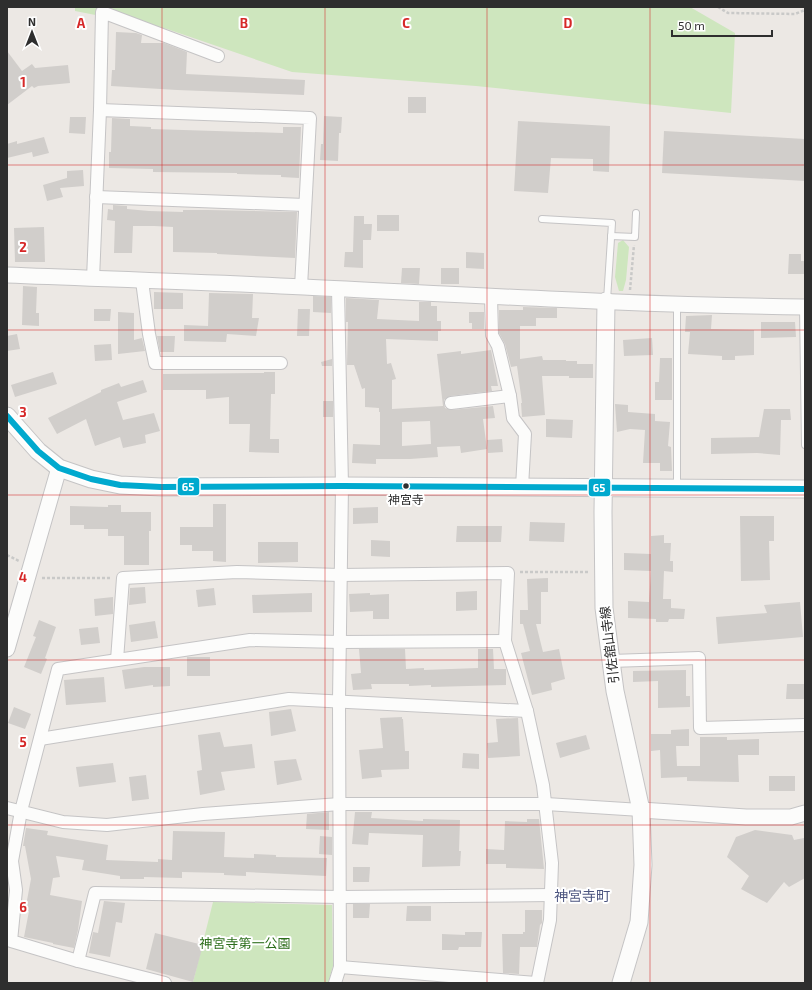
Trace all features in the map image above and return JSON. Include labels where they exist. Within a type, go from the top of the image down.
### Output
[{"type":"main road","name":"引佐舘山寺線","points":[[606,301],[603,572],[604,608],[615,691],[641,810],[643,865],[639,922],[621,983]]},
{"type":"main road","points":[[7,416],[38,451],[59,468],[91,479],[120,485],[161,487],[342,486],[805,489]]},
{"type":"street","points":[[93,279],[100,110],[102,12],[218,56]]},
{"type":"street","points":[[100,110],[310,118],[301,287]]},
{"type":"street","points":[[96,197],[305,205]]},
{"type":"street","points":[[7,275],[677,304],[804,307]]},
{"type":"street","points":[[142,281],[149,334],[155,363],[281,363]]},
{"type":"street","points":[[336,983],[340,967],[339,701],[342,486],[338,289]]},
{"type":"street","points":[[491,296],[492,335],[498,346],[510,396],[513,418],[524,434],[522,487]]},
{"type":"street","points":[[451,403],[510,396]]},
{"type":"street","points":[[7,649],[59,468]]},
{"type":"street","points":[[116,660],[124,578],[237,572],[340,575],[508,573],[505,641],[527,711],[543,785],[552,863],[550,920],[536,983],[340,967]]},
{"type":"street","points":[[165,983],[78,961],[11,941],[16,890],[12,861],[21,811],[58,669],[250,640],[340,642],[505,641]]},
{"type":"street","points":[[611,661],[699,658],[700,728],[805,725]]},
{"type":"street","points":[[40,739],[289,700],[339,701],[527,711]]},
{"type":"street","points":[[7,808],[64,822],[107,825],[203,814],[340,804],[546,804],[746,817],[791,817],[805,813]]},
{"type":"street","points":[[78,961],[95,892],[340,897],[551,895]]},
{"type":"lane","points":[[611,236],[635,237],[636,213]]},
{"type":"lane","points":[[542,219],[612,223],[606,301]]},
{"type":"lane","points":[[677,304],[677,488]]},
{"type":"lane","points":[[804,307],[805,445]]},
{"type":"path","points":[[718,7],[728,13],[795,14],[805,10]]},
{"type":"path","points":[[629,293],[635,237]]},
{"type":"path","points":[[508,573],[603,572]]},
{"type":"path","points":[[27,578],[124,578]]},
{"type":"green space","points":[[75,7],[690,7],[735,33],[731,113],[476,86],[292,72],[167,29],[75,11]]},
{"type":"green space","points":[[623,240],[629,247],[626,280],[623,291],[619,291],[615,277],[618,243]]},
{"type":"green space","name":"神宮寺第一公園","points":[[213,902],[332,905],[333,966],[328,983],[193,982]]},
{"type":"building","points":[[116,32],[136,33],[142,35],[141,43],[164,43],[187,52],[186,74],[305,80],[304,95],[111,86],[112,70],[115,70]]},
{"type":"building","points":[[7,51],[22,71],[32,64],[35,68],[68,65],[70,83],[38,86],[34,88],[32,86],[7,105]]},
{"type":"building","points":[[408,97],[426,97],[426,113],[408,113]]},
{"type":"building","points":[[324,116],[342,117],[341,133],[339,133],[338,161],[320,160],[321,144],[323,144]]},
{"type":"building","points":[[70,117],[86,117],[85,134],[69,133]]},
{"type":"building","points":[[112,118],[130,119],[130,126],[151,127],[151,129],[283,133],[283,127],[301,127],[299,178],[281,177],[281,175],[153,172],[153,169],[109,168]]},
{"type":"building","points":[[518,121],[610,126],[609,172],[593,171],[593,159],[551,158],[548,193],[514,191]]},
{"type":"building","points":[[664,131],[805,139],[805,181],[662,173]]},
{"type":"building","points":[[44,137],[49,153],[33,157],[32,152],[7,158],[7,144],[17,141],[17,144]]},
{"type":"building","points":[[83,170],[84,186],[60,188],[63,197],[47,201],[43,185],[67,178],[67,171]]},
{"type":"building","points":[[113,205],[127,206],[127,209],[149,211],[183,212],[183,210],[208,210],[297,212],[295,258],[173,252],[173,227],[154,226],[133,226],[132,253],[114,253],[115,221],[107,220],[108,209],[113,210]]},
{"type":"building","points":[[377,215],[399,215],[399,231],[377,231]]},
{"type":"building","points":[[354,216],[364,216],[364,224],[372,224],[371,240],[363,240],[363,268],[344,267],[345,252],[353,252]]},
{"type":"building","points":[[44,227],[45,262],[15,262],[14,228]]},
{"type":"building","points":[[466,252],[484,253],[484,269],[466,268]]},
{"type":"building","points":[[789,254],[801,254],[801,261],[805,261],[805,274],[788,274]]},
{"type":"building","points":[[402,268],[420,268],[419,284],[401,283]]},
{"type":"building","points":[[441,268],[459,268],[459,284],[441,284]]},
{"type":"building","points":[[23,286],[37,287],[36,313],[39,313],[39,326],[22,325]]},
{"type":"building","points":[[154,292],[183,293],[183,309],[154,309]]},
{"type":"building","points":[[209,293],[253,294],[252,318],[259,318],[256,336],[227,334],[226,342],[184,341],[184,325],[208,326]]},
{"type":"building","points":[[313,296],[331,297],[331,313],[313,312]]},
{"type":"building","points":[[346,298],[379,300],[377,319],[419,321],[419,302],[431,302],[431,306],[437,306],[437,321],[441,321],[441,331],[438,331],[438,341],[386,339],[387,364],[391,363],[396,379],[392,380],[392,409],[443,406],[437,354],[461,351],[461,354],[491,350],[498,386],[491,386],[492,391],[450,396],[444,400],[445,408],[451,410],[493,406],[495,418],[483,419],[487,449],[461,453],[460,446],[437,447],[438,457],[376,459],[376,464],[352,463],[353,444],[380,445],[380,412],[379,408],[365,407],[365,388],[362,389],[354,365],[347,365],[348,322],[346,322]],"holes":[[[430,421],[431,444],[402,446],[402,422]]]},
{"type":"building","points":[[523,307],[557,308],[557,318],[536,318],[536,326],[520,326],[520,359],[542,356],[543,360],[566,360],[577,361],[577,364],[593,364],[593,378],[542,376],[545,415],[522,417],[522,403],[517,366],[511,367],[505,344],[499,333],[499,310],[523,310]]},
{"type":"building","points":[[94,309],[111,309],[110,321],[94,321]]},
{"type":"building","points":[[298,309],[310,309],[309,336],[297,336]]},
{"type":"building","points":[[118,312],[134,313],[134,340],[142,338],[145,351],[118,354]]},
{"type":"building","points":[[469,312],[484,312],[484,329],[472,329],[472,323],[469,323]]},
{"type":"building","points":[[712,315],[711,329],[754,330],[754,355],[735,356],[735,360],[722,360],[722,356],[688,354],[690,332],[685,332],[686,316]]},
{"type":"building","points":[[761,322],[795,322],[796,337],[761,338]]},
{"type":"building","points":[[17,334],[20,349],[7,351],[7,336]]},
{"type":"building","points":[[157,336],[175,336],[174,352],[160,352]]},
{"type":"building","points":[[652,338],[653,355],[624,356],[623,340]]},
{"type":"building","points":[[111,344],[112,360],[95,361],[94,345]]},
{"type":"building","points":[[660,358],[672,358],[672,400],[655,400],[655,382],[659,382]]},
{"type":"building","points":[[332,359],[332,366],[322,366],[321,362]]},
{"type":"building","points":[[53,372],[57,384],[15,397],[11,385]]},
{"type":"building","points":[[275,372],[275,394],[271,394],[270,439],[279,439],[279,453],[249,452],[250,424],[229,424],[229,397],[206,399],[206,390],[163,390],[163,374]]},
{"type":"building","points":[[143,380],[147,392],[117,402],[123,420],[154,413],[160,431],[145,435],[146,443],[123,448],[120,437],[95,446],[86,419],[57,434],[48,418],[101,392],[101,390],[119,383],[121,387]]},
{"type":"building","points":[[323,401],[333,401],[333,417],[323,417]]},
{"type":"building","points":[[615,404],[628,405],[628,412],[655,414],[655,421],[670,422],[668,446],[671,447],[672,471],[660,471],[660,463],[643,463],[645,430],[630,429],[617,432]]},
{"type":"building","points":[[764,409],[790,409],[791,420],[781,420],[780,455],[757,453],[711,454],[711,438],[759,437]]},
{"type":"building","points":[[546,419],[573,420],[572,438],[546,437]]},
{"type":"building","points":[[502,439],[503,452],[488,453],[487,440]]},
{"type":"building","points":[[213,504],[226,504],[226,562],[213,561],[213,551],[192,551],[192,545],[180,545],[180,527],[213,527]]},
{"type":"building","points":[[108,505],[121,505],[121,512],[151,512],[151,531],[149,531],[149,565],[124,565],[124,536],[108,536],[108,529],[84,529],[84,525],[70,525],[70,506],[108,507]]},
{"type":"building","points":[[378,507],[378,523],[353,524],[353,508]]},
{"type":"building","points":[[740,516],[774,516],[774,541],[769,541],[770,580],[741,581]]},
{"type":"building","points":[[530,522],[565,523],[564,542],[529,541]]},
{"type":"building","points":[[457,526],[502,526],[501,542],[456,542]]},
{"type":"building","points":[[664,535],[664,543],[671,543],[670,561],[673,561],[673,572],[664,571],[663,599],[671,599],[671,608],[685,609],[684,619],[669,619],[668,622],[656,622],[656,619],[628,618],[628,601],[649,602],[651,571],[624,570],[624,553],[651,554],[651,536]]},
{"type":"building","points":[[371,540],[390,541],[390,557],[371,556]]},
{"type":"building","points":[[258,542],[298,542],[298,562],[258,563]]},
{"type":"building","points":[[548,578],[548,592],[541,592],[541,624],[536,624],[543,652],[559,649],[565,679],[551,683],[552,690],[532,695],[521,653],[530,651],[523,624],[520,624],[520,610],[528,610],[527,579]]},
{"type":"building","points":[[145,587],[146,603],[129,605],[130,588]]},
{"type":"building","points":[[214,588],[216,605],[198,607],[196,590]]},
{"type":"building","points":[[477,591],[477,610],[456,611],[456,592]]},
{"type":"building","points":[[312,593],[312,612],[253,613],[252,595]]},
{"type":"building","points":[[370,593],[370,595],[389,594],[389,619],[373,619],[373,611],[350,612],[349,594]]},
{"type":"building","points":[[113,597],[113,614],[95,616],[94,599]]},
{"type":"building","points":[[800,602],[803,637],[718,644],[716,617],[767,613],[764,605]]},
{"type":"building","points":[[39,620],[56,627],[41,674],[24,667],[36,637],[33,636]]},
{"type":"building","points":[[155,621],[158,638],[131,642],[129,625]]},
{"type":"building","points":[[98,627],[100,643],[81,645],[79,629]]},
{"type":"building","points":[[359,649],[405,649],[406,669],[424,668],[424,670],[478,668],[478,649],[493,649],[494,669],[506,669],[506,685],[431,687],[431,685],[409,686],[409,684],[371,684],[372,689],[353,690],[351,674],[361,673]]},
{"type":"building","points":[[187,657],[210,657],[210,676],[187,676]]},
{"type":"building","points":[[144,667],[170,667],[170,686],[153,687],[153,685],[125,689],[122,670]]},
{"type":"building","points":[[686,670],[686,696],[690,696],[690,707],[658,708],[658,681],[633,682],[633,671]]},
{"type":"building","points":[[104,677],[106,702],[66,705],[64,680]]},
{"type":"building","points":[[787,684],[805,684],[805,699],[786,699]]},
{"type":"building","points":[[14,707],[31,714],[25,729],[8,723]]},
{"type":"building","points":[[291,709],[296,731],[271,736],[269,712]]},
{"type":"building","points":[[402,717],[405,751],[409,751],[409,769],[381,770],[382,777],[362,779],[359,750],[383,748],[380,718]]},
{"type":"building","points":[[518,718],[520,756],[488,758],[487,743],[498,742],[496,719]]},
{"type":"building","points":[[689,729],[689,746],[676,746],[677,766],[700,766],[700,737],[727,737],[727,740],[759,739],[759,755],[738,755],[739,782],[687,781],[687,777],[661,778],[660,750],[651,751],[651,734],[671,734],[671,730]]},
{"type":"building","points":[[220,732],[224,747],[252,744],[255,768],[221,772],[225,790],[200,795],[197,771],[202,770],[198,735]]},
{"type":"building","points":[[586,735],[590,749],[560,758],[556,743]]},
{"type":"building","points":[[463,753],[479,754],[479,769],[462,768]]},
{"type":"building","points":[[296,759],[302,780],[277,785],[274,761]]},
{"type":"building","points":[[113,763],[116,782],[79,787],[76,767]]},
{"type":"building","points":[[146,775],[149,799],[132,801],[129,777]]},
{"type":"building","points":[[769,776],[795,776],[795,791],[769,791]]},
{"type":"building","points":[[329,812],[329,830],[306,829],[307,814]]},
{"type":"building","points":[[355,812],[372,812],[371,818],[423,821],[423,819],[460,820],[460,866],[422,867],[423,835],[369,833],[368,845],[352,844]]},
{"type":"building","points":[[527,819],[539,819],[544,869],[506,868],[506,864],[486,864],[486,849],[504,850],[505,821],[527,822]]},
{"type":"building","points":[[26,828],[48,831],[47,835],[108,845],[106,860],[158,862],[158,859],[172,860],[173,831],[225,832],[224,857],[254,858],[254,854],[276,855],[276,857],[327,858],[326,876],[246,872],[246,876],[224,875],[224,873],[182,872],[182,878],[144,877],[144,879],[120,879],[120,876],[82,870],[84,860],[56,856],[60,877],[53,878],[50,895],[82,901],[74,948],[24,937],[29,911],[25,911],[31,879],[25,846],[23,846]]},
{"type":"building","points":[[755,830],[792,835],[794,840],[804,838],[805,844],[805,878],[789,887],[784,882],[767,903],[741,889],[749,876],[727,857],[736,837]]},
{"type":"building","points":[[320,836],[332,837],[332,855],[319,854]]},
{"type":"building","points":[[353,867],[370,867],[369,882],[353,882]]},
{"type":"building","points":[[104,901],[125,903],[122,923],[116,922],[110,957],[89,953],[93,932],[98,933]]},
{"type":"building","points":[[353,904],[370,904],[369,918],[353,918]]},
{"type":"building","points":[[407,906],[431,906],[431,921],[406,921]]},
{"type":"building","points":[[525,910],[542,910],[542,923],[540,925],[537,947],[520,947],[519,974],[503,973],[502,934],[523,934],[523,932],[525,932]]},
{"type":"building","points":[[465,932],[482,932],[481,947],[459,947],[458,950],[442,950],[442,934],[465,935]]},
{"type":"building","points":[[155,933],[203,945],[193,982],[146,969]]},
{"type":"transit line","name":"65","points":[[7,416],[38,451],[59,468],[91,479],[120,485],[161,487],[342,486],[805,489]]},
{"type":"place","name":"神宮寺","points":[[406,486]]},
{"type":"district","name":"神宮寺町","points":[[582,896]]}]
